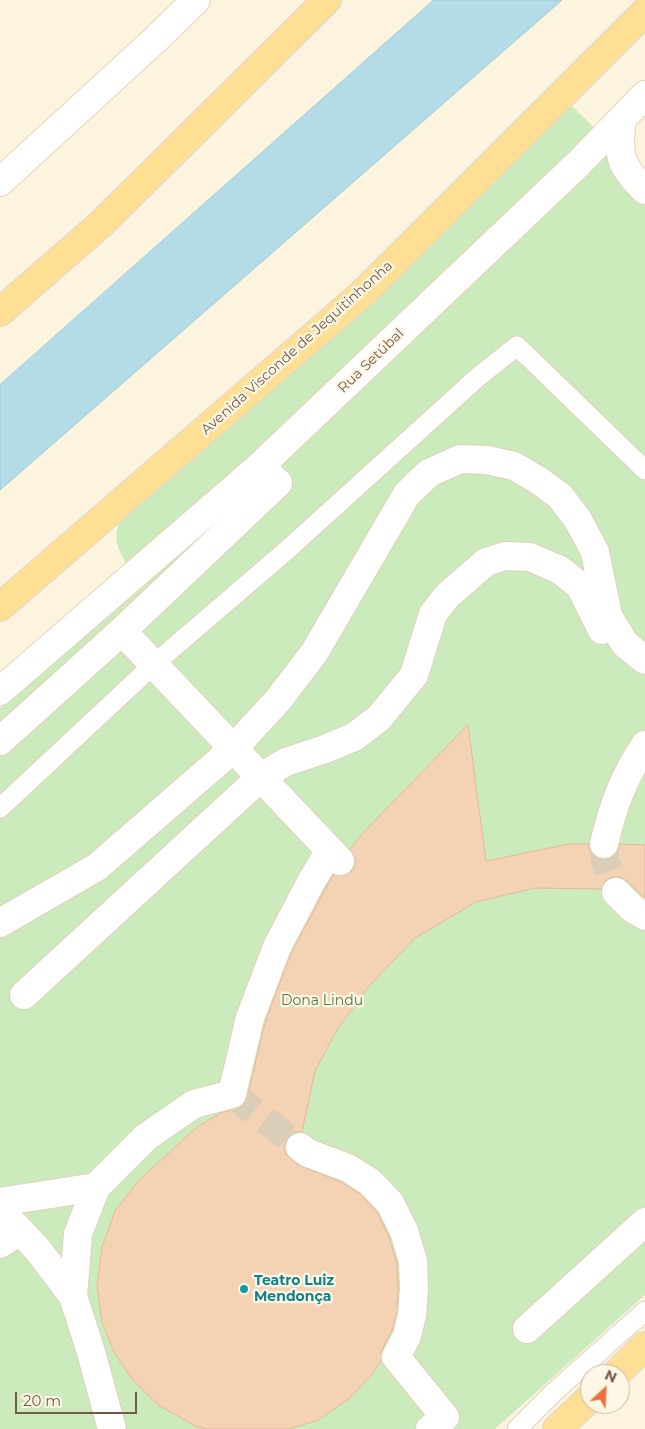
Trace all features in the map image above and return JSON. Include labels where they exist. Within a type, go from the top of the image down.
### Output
[{"type":"main road","points":[[0,312],[102,223],[328,0]]},
{"type":"main road","name":"Avenida Visconde de Jequitinhonha","points":[[0,607],[362,294],[645,12]]},
{"type":"main road","points":[[626,1364],[645,1346]]},
{"type":"main road","points":[[557,1429],[580,1407]]},
{"type":"street","points":[[0,182],[196,0]]},
{"type":"street","name":"Rua Setúbal","points":[[0,691],[260,466],[580,163],[645,95]]},
{"type":"street","points":[[622,120],[620,137],[622,162],[637,182]]},
{"type":"street","points":[[580,163],[600,164],[615,168],[637,182]]},
{"type":"street","points":[[0,923],[97,867],[233,749],[278,700],[314,653],[407,494],[429,473],[460,459],[487,460],[514,466],[560,496],[578,520],[595,552],[608,616],[625,644],[645,660]]},
{"type":"street","points":[[0,741],[122,631],[278,483],[260,466]]},
{"type":"street","points":[[24,995],[261,777],[286,762],[354,737],[380,718],[414,675],[433,614],[447,596],[486,562],[505,556],[530,557],[560,570],[580,586],[601,629],[611,643],[621,654],[645,671]]},
{"type":"street","points":[[73,1296],[78,1234],[96,1187],[146,1137],[194,1104],[232,1094],[250,1018],[277,947],[311,882],[335,855],[122,631]]},
{"type":"street","points":[[604,844],[611,812],[618,793],[645,746]]},
{"type":"street","points":[[616,892],[633,909],[645,916]]},
{"type":"street","points":[[300,1147],[308,1153],[348,1168],[370,1182],[390,1203],[404,1231],[414,1261],[414,1288],[407,1336],[396,1357],[445,1417],[430,1429]]},
{"type":"street","points":[[0,1202],[96,1187]]},
{"type":"street","points":[[0,1210],[10,1237],[38,1250],[73,1296],[91,1352],[112,1429]]},
{"type":"street","points":[[527,1329],[645,1222]]},
{"type":"lane","points":[[0,808],[154,665],[287,550],[478,378],[517,346],[645,470]]},
{"type":"lane","points":[[517,1429],[553,1393],[645,1311]]},
{"type":"green space","name":"Dona Lindu","points":[[556,91],[645,176],[645,1295],[495,1429],[0,1429],[0,708],[127,595],[129,575],[116,539],[119,522]]},
{"type":"water","points":[[434,0],[562,0],[0,490],[0,385]]},
{"type":"building","points":[[468,725],[486,861],[569,844],[589,844],[589,849],[594,856],[600,859],[608,859],[616,854],[620,844],[645,845],[645,898],[627,881],[620,877],[612,877],[605,881],[601,889],[535,888],[476,902],[415,938],[370,985],[338,1028],[315,1071],[302,1132],[294,1132],[288,1137],[284,1146],[286,1154],[298,1165],[341,1182],[360,1194],[377,1212],[389,1237],[397,1264],[397,1313],[392,1330],[382,1350],[381,1360],[373,1373],[349,1399],[318,1420],[290,1429],[208,1429],[197,1427],[158,1405],[131,1378],[114,1352],[102,1322],[97,1287],[102,1247],[115,1211],[138,1181],[197,1127],[221,1113],[236,1109],[243,1104],[247,1098],[265,1023],[291,953],[333,875],[343,876],[351,872],[355,866],[355,858],[350,849],[363,833]]},
{"type":"tunnel","points":[[604,844],[605,860],[616,892]]},
{"type":"tunnel","points":[[232,1094],[300,1147]]},
{"type":"place","name":"Teatro Luiz Mendonça","points":[[244,1289]]}]
